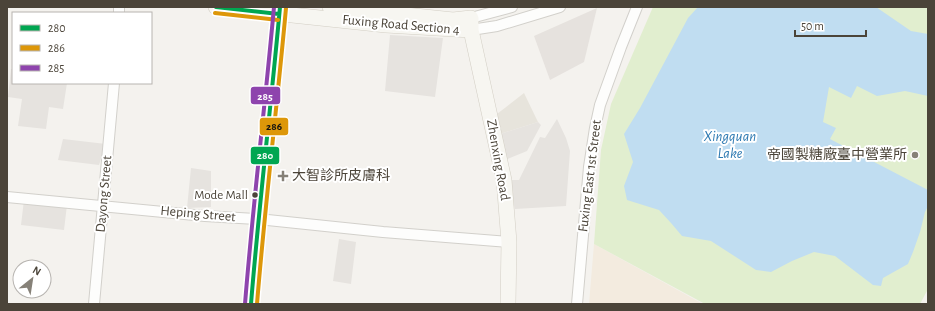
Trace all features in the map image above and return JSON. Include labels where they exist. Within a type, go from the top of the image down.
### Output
[{"type":"main road","name":"Fuxing Road Section 4","points":[[216,7],[280,10],[386,25],[471,24]]},
{"type":"main road","name":"Fuxing Road Section 4","points":[[330,7],[453,20],[471,24]]},
{"type":"main road","points":[[251,304],[258,219],[270,119],[280,10]]},
{"type":"main road","name":"Zhenxing Road","points":[[471,24],[504,180],[509,242],[508,304]]},
{"type":"street","name":"Fuxing Road Section 4","points":[[471,24],[512,7]]},
{"type":"street","name":"Fuxing Road Section 4","points":[[471,24],[497,26],[560,7]]},
{"type":"street","name":"Fuxing East 1st Street","points":[[577,304],[589,167],[595,128],[600,105],[637,7]]},
{"type":"street","name":"Dayong Street","points":[[94,304],[114,84]]},
{"type":"street","name":"Heping Street","points":[[7,197],[205,216],[258,219],[383,232],[509,242]]},
{"type":"shaded area","points":[[597,8],[584,62],[550,80],[534,36]]},
{"type":"shaded area","points":[[390,35],[443,38],[435,97],[385,91]]},
{"type":"shaded area","points":[[11,69],[12,84],[67,84],[63,109],[49,107],[46,129],[18,126],[22,99],[8,97]]},
{"type":"shaded area","points":[[524,93],[538,122],[500,134],[497,114]]},
{"type":"shaded area","points":[[557,119],[570,151],[566,206],[515,209],[508,180],[519,180],[540,137],[545,138]]},
{"type":"shaded area","points":[[538,122],[541,125],[527,151],[505,160],[500,134]]},
{"type":"shaded area","points":[[63,139],[106,144],[99,165],[58,160]]},
{"type":"shaded area","points":[[191,168],[211,171],[211,207],[187,208]]},
{"type":"shaded area","points":[[24,200],[67,205],[64,230],[21,225]]},
{"type":"shaded area","points":[[339,239],[356,242],[351,284],[333,281]]},
{"type":"shaded area","points":[[594,244],[703,304],[589,304]]},
{"type":"green space","name":"Xingquan Lake","points":[[653,7],[928,7],[928,289],[920,304],[705,304],[594,244],[601,150],[611,104]]},
{"type":"water","name":"Xingquan Lake","points":[[698,7],[876,7],[911,31],[928,34],[928,96],[905,91],[877,96],[857,86],[851,98],[829,87],[823,122],[836,128],[830,139],[928,190],[928,206],[908,264],[883,278],[881,286],[873,285],[835,256],[814,252],[771,272],[756,270],[711,241],[682,236],[659,210],[627,200],[624,186],[633,162],[624,134],[640,108],[688,18]]},
{"type":"transit line","name":"280","points":[[216,7],[279,14]]},
{"type":"transit line","name":"285","points":[[245,304],[274,7]]},
{"type":"transit line","name":"280","points":[[251,304],[280,7]]},
{"type":"transit line","name":"286","points":[[257,304],[286,8]]},
{"type":"transit line","name":"286","points":[[215,13],[278,20]]},
{"type":"place","name":"帝國製糖廠臺中營業所","points":[[915,155]]},
{"type":"place","name":"大智診所皮膚科","points":[[283,176]]},
{"type":"place","name":"Mode Mall","points":[[255,195]]}]
